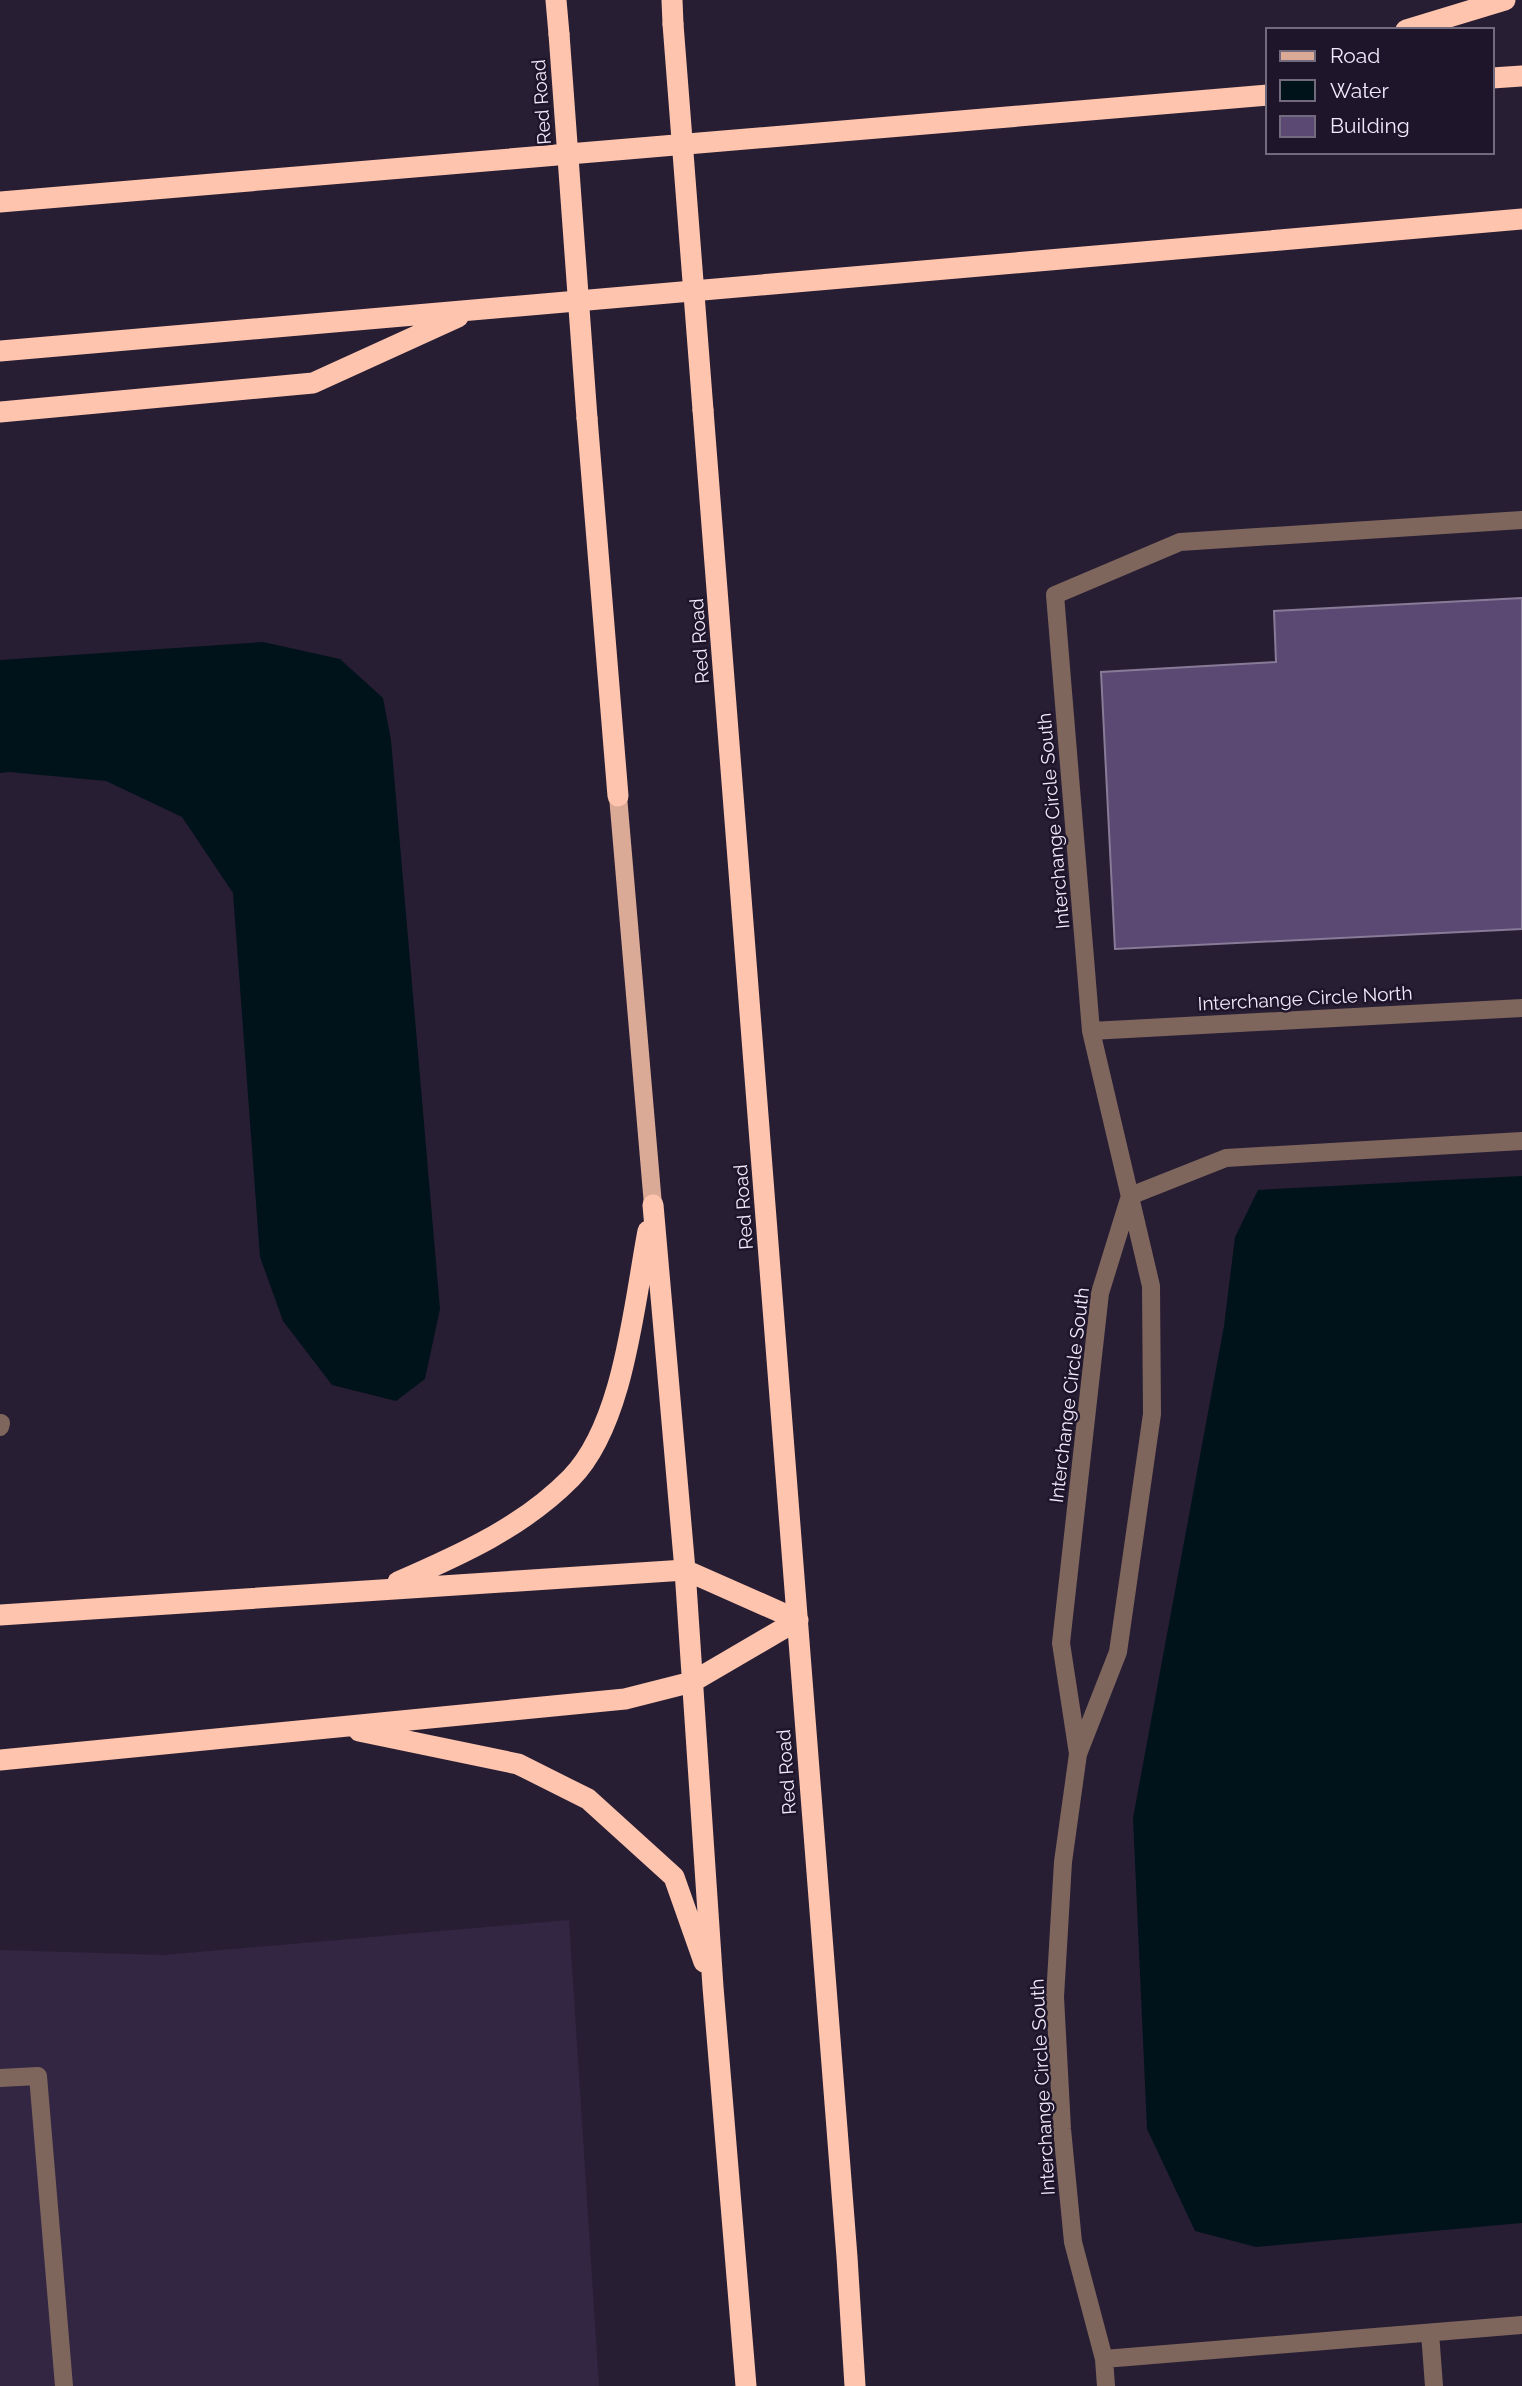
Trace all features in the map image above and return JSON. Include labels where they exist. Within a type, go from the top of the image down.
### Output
[{"type":"highway","name":"Red Road","points":[[556,0],[618,796]]},
{"type":"highway","name":"Red Road","points":[[672,0],[855,2386]]},
{"type":"highway","points":[[1413,28],[1505,0]]},
{"type":"highway","points":[[1494,78],[1522,76]]},
{"type":"highway","points":[[0,202],[1266,95]]},
{"type":"highway","points":[[0,351],[1522,219]]},
{"type":"highway","points":[[0,412],[313,383],[474,310]]},
{"type":"highway","name":"Red Road","points":[[653,1205],[685,1570],[713,1987],[746,2386]]},
{"type":"highway","points":[[384,1588],[459,1556],[502,1531],[533,1511],[572,1477],[594,1444],[610,1409],[622,1366],[653,1205]]},
{"type":"highway","points":[[0,1615],[685,1570],[798,1620]]},
{"type":"highway","points":[[0,1760],[625,1699],[692,1682],[798,1620]]},
{"type":"highway","points":[[339,1727],[518,1764],[588,1799],[674,1877],[713,1987]]},
{"type":"main road","name":"Red Road","points":[[618,796],[653,1205]]},
{"type":"lane","name":"Interchange Circle South","points":[[1106,2386],[1104,2359],[1073,2242],[1062,2130],[1055,1997],[1063,1862],[1078,1754],[1061,1643],[1100,1293],[1130,1196],[1091,1031],[1055,595],[1180,542],[1522,520]]},
{"type":"lane","name":"Interchange Circle North","points":[[1091,1031],[1522,1008]]},
{"type":"lane","points":[[1078,1754],[1118,1652],[1152,1414],[1151,1286],[1130,1196],[1226,1158],[1522,1141]]},
{"type":"lane","points":[[0,2078],[38,2076],[64,2386]]},
{"type":"lane","points":[[1104,2359],[1522,2325]]},
{"type":"lane","points":[[1430,2333],[1434,2386]]},
{"type":"shaded area","points":[[569,1920],[599,2386],[0,2386],[0,1950],[163,1955]]},
{"type":"water","points":[[263,642],[340,659],[383,698],[391,740],[440,1309],[425,1379],[396,1401],[332,1385],[283,1321],[260,1257],[233,893],[182,817],[106,781],[0,773],[0,660]]},
{"type":"water","points":[[1522,1176],[1522,2223],[1256,2247],[1195,2231],[1147,2129],[1133,1818],[1224,1326],[1235,1237],[1258,1190]]},
{"type":"building","points":[[1522,598],[1522,929],[1115,949],[1101,672],[1276,662],[1274,611]]}]
